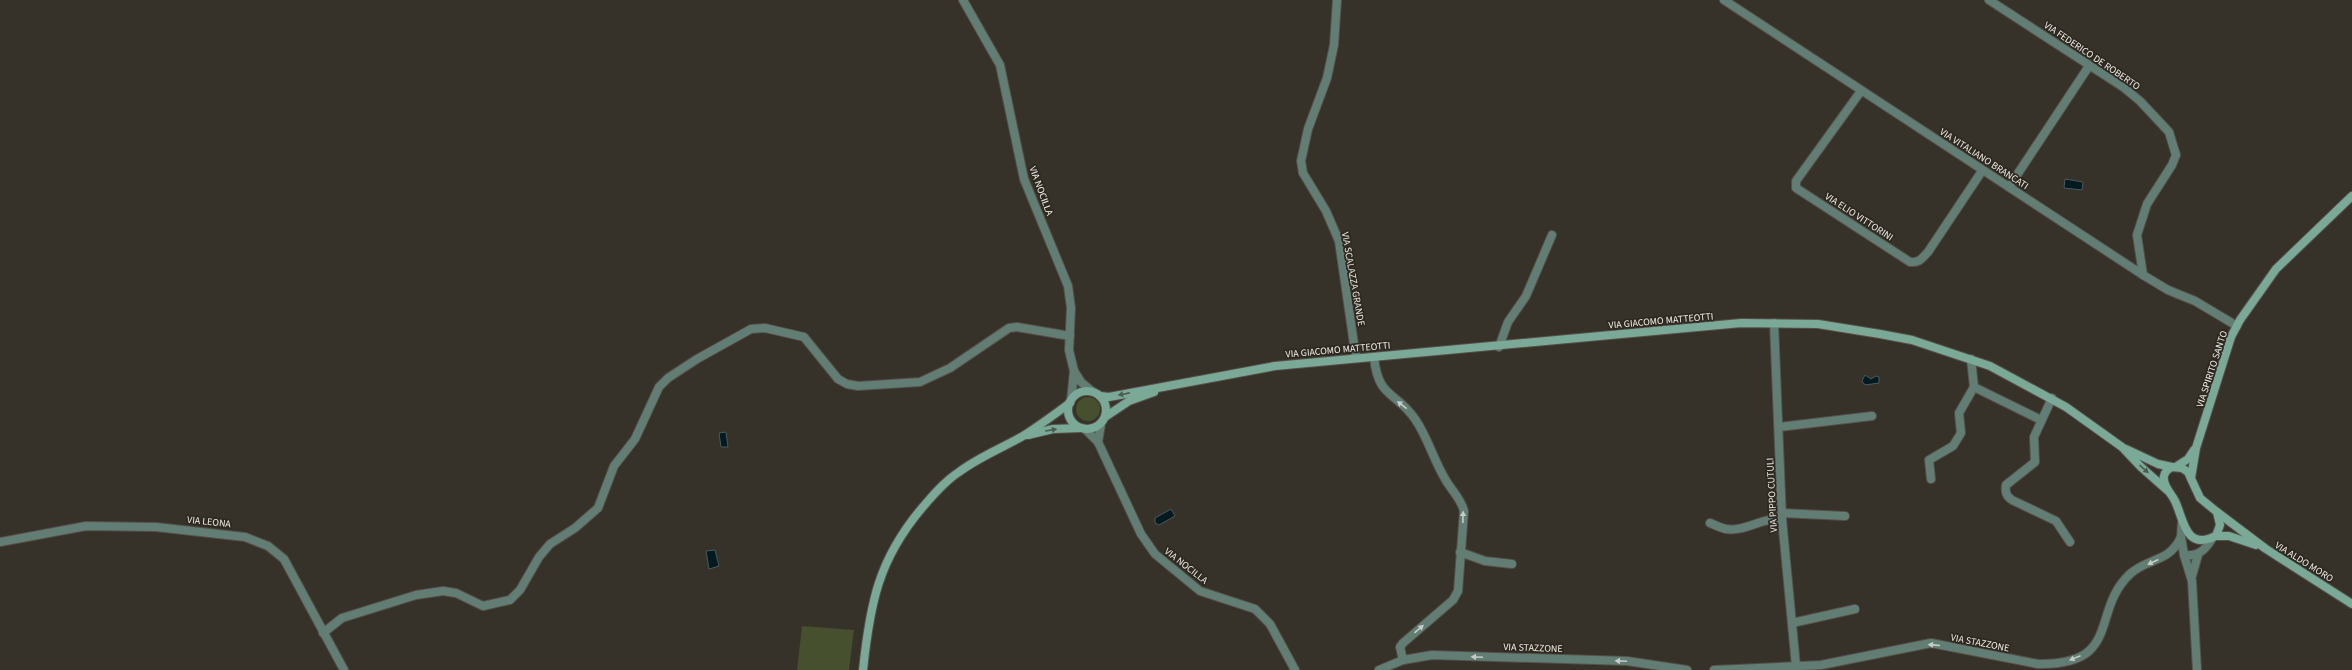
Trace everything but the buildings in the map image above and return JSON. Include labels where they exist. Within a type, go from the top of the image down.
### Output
[{"type":"main road","name":"VIA SPIRITO SANTO","points":[[2191,478],[2196,448],[2231,337],[2237,326],[2257,294],[2276,269],[2352,196]]},
{"type":"main road","name":"VIA GIACOMO MATTEOTTI","points":[[1176,383],[1275,366],[1356,358],[1741,323],[1818,324],[1912,340],[1971,359],[1996,369],[2052,398],[2122,447]]},
{"type":"main road","points":[[863,670],[868,626],[879,580],[890,554],[908,525],[933,495],[958,472],[990,452],[1021,437],[1071,402],[1078,394],[1097,394],[1109,397],[1176,383]]},
{"type":"main road","points":[[1021,437],[1053,429],[1096,427],[1129,401],[1176,383]]},
{"type":"main road","points":[[1097,394],[1105,402],[1103,420]]},
{"type":"main road","points":[[1071,402],[1069,415],[1076,425],[1083,428]]},
{"type":"main road","points":[[2122,447],[2158,464],[2174,466],[2188,472],[2200,498],[2266,549]]},
{"type":"main road","points":[[2122,447],[2141,467],[2167,490],[2175,500],[2185,530],[2192,537],[2201,539],[2215,536],[2242,539],[2266,549]]},
{"type":"main road","points":[[2167,490],[2164,476],[2167,470],[2188,459],[2196,448]]},
{"type":"main road","points":[[2215,536],[2220,525],[2217,512]]},
{"type":"main road","name":"VIA ALDO MORO","points":[[2266,549],[2352,604]]},
{"type":"street","name":"VIA NOCILLA","points":[[963,0],[1000,65],[1024,179],[1068,286],[1071,308],[1069,350],[1074,371]]},
{"type":"street","name":"VIA SCALAZZA GRANDE","points":[[1337,0],[1334,45],[1327,78],[1308,129],[1301,161],[1303,173],[1326,211],[1339,241],[1356,358]]},
{"type":"street","name":"VIA VITALIANO BRANCATI","points":[[1724,0],[2142,275],[2168,290],[2195,300],[2237,326]]},
{"type":"street","name":"VIA FEDERICO DE ROBERTO","points":[[1989,0],[2123,87],[2140,101],[2169,132],[2174,144],[2176,155],[2172,166],[2147,204],[2137,235],[2142,275]]},
{"type":"street","points":[[2009,187],[2089,66]]},
{"type":"street","name":"VIA ELIO VITTORINI","points":[[1861,91],[1796,181],[1796,188],[1910,262],[1915,263],[1919,262],[1928,252],[1982,170]]},
{"type":"street","points":[[1499,346],[1508,322],[1526,296],[1552,235]]},
{"type":"street","name":"VIA PIPPO CUTULI","points":[[1774,323],[1780,427],[1782,516],[1796,666]]},
{"type":"street","points":[[324,633],[342,618],[416,594],[443,591],[456,593],[483,606],[510,600],[520,590],[539,557],[550,544],[575,528],[598,508],[614,466],[635,439],[659,387],[668,378],[697,358],[751,329],[765,328],[804,337],[838,379],[847,384],[858,386],[920,382],[950,368],[1009,328],[1017,326],[1070,336]]},
{"type":"street","points":[[1374,357],[1380,383],[1386,393],[1407,409],[1415,419],[1444,478],[1462,505],[1464,519],[1456,596],[1403,643],[1400,647],[1403,660]]},
{"type":"street","points":[[1931,479],[1930,460],[1953,446],[1961,433],[1959,413],[1974,387],[1971,359]]},
{"type":"street","points":[[1074,371],[1081,382],[1097,394]]},
{"type":"street","points":[[1071,402],[1074,371]]},
{"type":"street","points":[[1974,387],[2041,420]]},
{"type":"street","points":[[2052,398],[2034,437],[2036,462],[2006,485],[2005,491],[2007,496],[2012,500],[2056,521],[2070,542]]},
{"type":"street","points":[[1780,427],[1872,416]]},
{"type":"street","points":[[1098,442],[1103,420]]},
{"type":"street","name":"VIA NOCILLA","points":[[1083,428],[1098,442],[1142,534],[1155,554],[1200,591],[1255,609],[1270,624],[1295,670]]},
{"type":"street","points":[[1710,523],[1726,529],[1741,528],[1782,516],[1845,516]]},
{"type":"street","points":[[2182,522],[2181,538],[2184,555],[2192,581]]},
{"type":"street","name":"VIA LEONA","points":[[0,542],[65,528],[102,526],[156,527],[245,537],[268,546],[284,559],[344,670]]},
{"type":"street","points":[[2197,670],[2192,581],[2194,563],[2198,554],[2209,545],[2215,536]]},
{"type":"street","name":"VIA STAZZONE","points":[[1714,670],[1821,665],[1931,643],[2038,664],[2068,661],[2081,656],[2098,641],[2116,594],[2123,582],[2138,568],[2170,554],[2176,549],[2181,538]]},
{"type":"street","points":[[1460,552],[1485,561],[1512,564]]},
{"type":"street","points":[[2184,555],[2198,554]]},
{"type":"street","points":[[1792,623],[1855,608]]},
{"type":"street","name":"VIA STAZZONE","points":[[1379,670],[1403,660],[1432,656],[1627,661],[1687,670]]},
{"type":"green space","points":[[1088,397],[1097,400],[1100,409],[1097,418],[1088,421],[1079,418],[1076,409],[1079,400]]},
{"type":"green space","points":[[802,626],[854,630],[849,670],[797,670]]},
{"type":"water","points":[[2065,179],[2083,182],[2082,190],[2064,188]]},
{"type":"water","points":[[1865,375],[1871,379],[1876,376],[1879,377],[1879,383],[1865,385],[1862,381]]},
{"type":"water","points":[[726,432],[728,447],[721,447],[719,433]]},
{"type":"water","points":[[1171,509],[1175,516],[1159,525],[1155,523],[1155,518]]},
{"type":"water","points":[[715,550],[719,566],[709,569],[706,551]]}]
